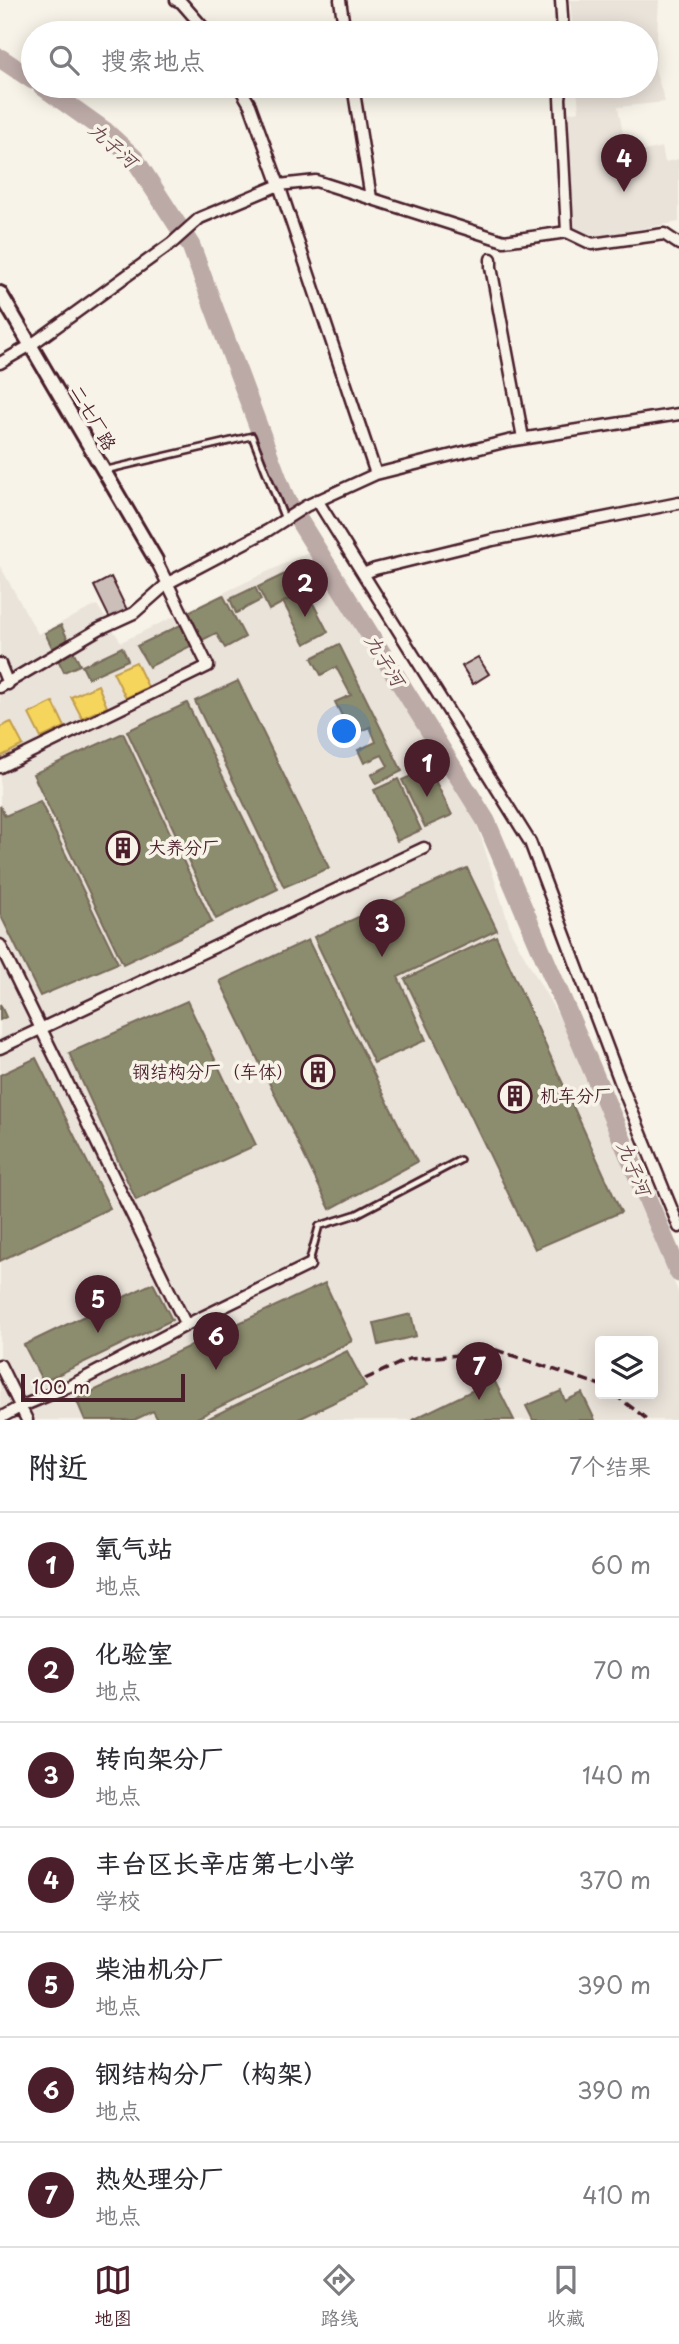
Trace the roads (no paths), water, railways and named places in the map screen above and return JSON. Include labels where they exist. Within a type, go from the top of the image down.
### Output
[{"type":"street","points":[[340,0],[343,21]]},
{"type":"street","points":[[561,0],[563,21]]},
{"type":"street","points":[[179,1],[197,21]]},
{"type":"street","points":[[246,98],[279,186],[376,474]]},
{"type":"street","points":[[356,98],[371,198]]},
{"type":"street","points":[[560,98],[567,232]]},
{"type":"street","points":[[0,363],[30,345],[172,243],[200,218],[279,186],[316,181],[504,241],[567,232],[592,244],[664,234],[679,244]]},
{"type":"street","points":[[491,259],[523,438]]},
{"type":"street","name":"二七厂路","points":[[0,293],[156,560]]},
{"type":"street","points":[[0,664],[4,685],[99,629],[134,613],[168,583],[317,500],[376,474],[523,438],[679,414]]},
{"type":"street","points":[[317,500],[530,842],[621,1084],[679,1227]]},
{"type":"street","points":[[363,574],[493,540],[679,503]]},
{"type":"street","points":[[0,767],[208,666],[156,560]]},
{"type":"street","points":[[0,1048],[424,848]]},
{"type":"street","points":[[0,945],[186,1325]]},
{"type":"street","points":[[0,1418],[70,1386],[309,1265]]},
{"type":"street","points":[[0,1365],[27,1420]]},
{"type":"lane","points":[[104,470],[252,436],[285,520]]},
{"type":"lane","points":[[309,1265],[319,1226],[357,1214],[460,1160]]},
{"type":"waterway","name":"九子河","points":[[0,58],[21,72]]},
{"type":"waterway","name":"九子河","points":[[59,98],[105,131],[134,158],[191,246],[285,498],[486,821],[679,1273]]},
{"type":"railway","points":[[365,1379],[409,1359],[496,1350],[595,1383]]},
{"type":"railway","points":[[621,1399],[648,1420]]},
{"type":"place","name":"丰台区长辛店第七小学","points":[[624,192]]},
{"type":"place","name":"化验室","points":[[305,617]]},
{"type":"place","name":"氧气站","points":[[427,797]]},
{"type":"place","name":"大养分厂","points":[[123,848]]},
{"type":"place","name":"转向架分厂","points":[[382,957]]},
{"type":"place","name":"钢结构分厂（车体）","points":[[318,1072]]},
{"type":"place","name":"机车分厂","points":[[515,1096]]},
{"type":"place","name":"柴油机分厂","points":[[98,1333]]},
{"type":"place","name":"钢结构分厂（构架）","points":[[216,1370]]},
{"type":"place","name":"热处理分厂","points":[[479,1400]]}]
